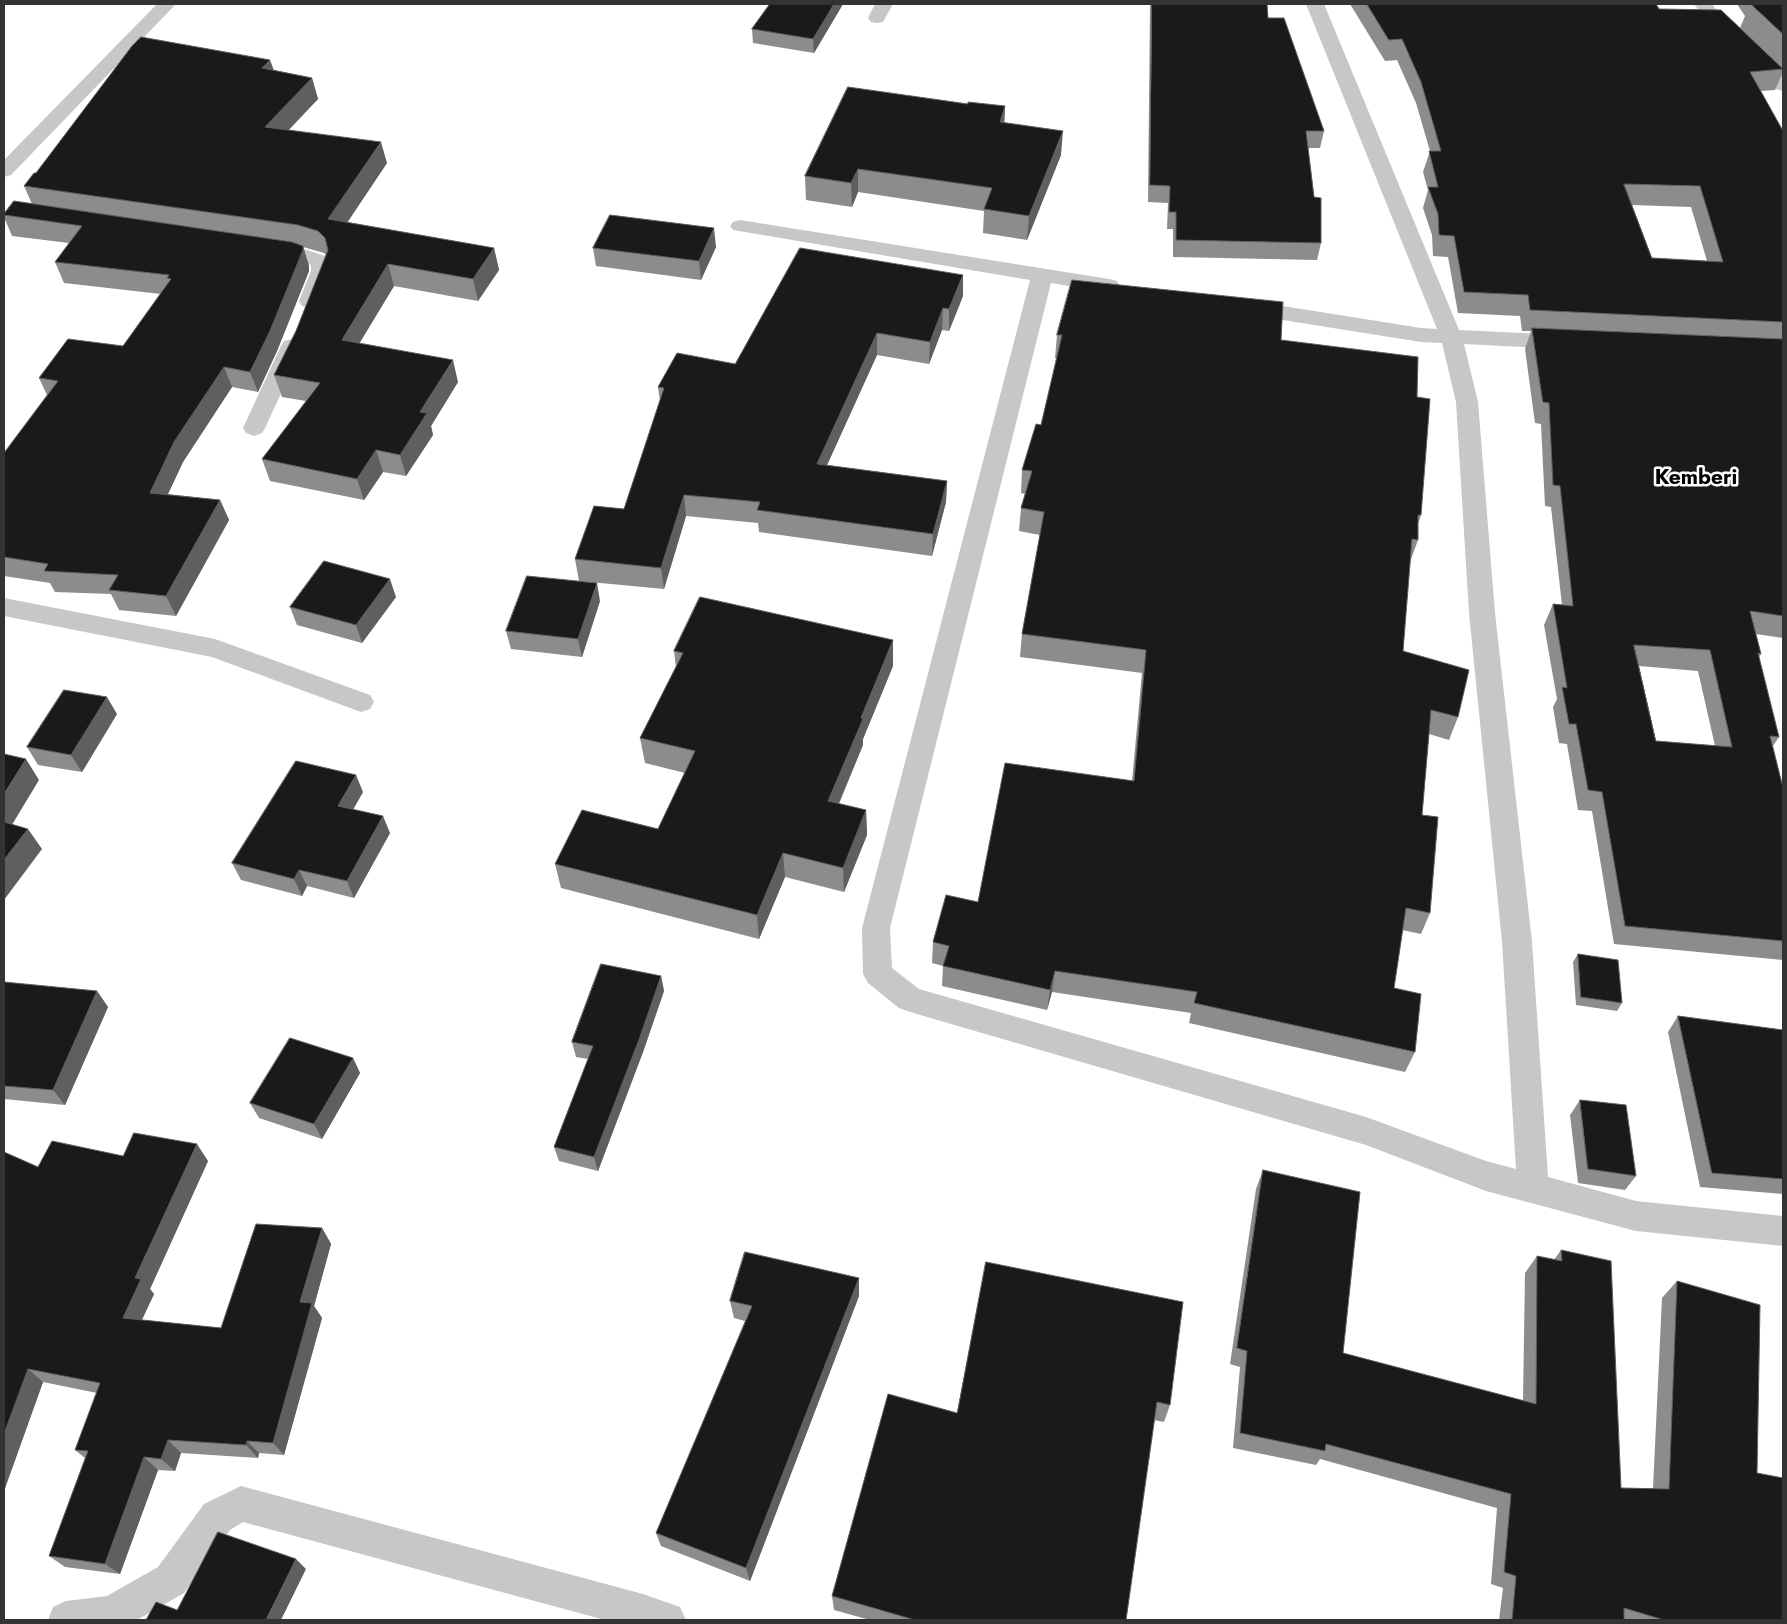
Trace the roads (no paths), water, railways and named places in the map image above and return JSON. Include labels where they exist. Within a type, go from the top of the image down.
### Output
[{"type":"street","points":[[4,171],[167,4]]},
{"type":"street","points":[[1315,4],[1451,337],[1467,402],[1482,613],[1517,942],[1532,1188]]},
{"type":"street","points":[[1703,4],[1716,21],[1783,85]]},
{"type":"street","points":[[740,226],[1130,289]]},
{"type":"street","points":[[254,428],[322,272],[321,262],[304,255],[255,248]]},
{"type":"street","points":[[1042,275],[876,928],[878,974],[910,1000],[1366,1131],[1486,1176],[1636,1216],[1783,1231]]},
{"type":"street","points":[[1227,304],[1421,335],[1588,343]]},
{"type":"street","points":[[4,607],[215,648],[361,702]]},
{"type":"street","points":[[66,1620],[112,1614],[172,1580],[217,1517],[241,1504],[623,1606],[667,1620]]},
{"type":"district","name":"Kemberi","points":[[1696,479]]}]
